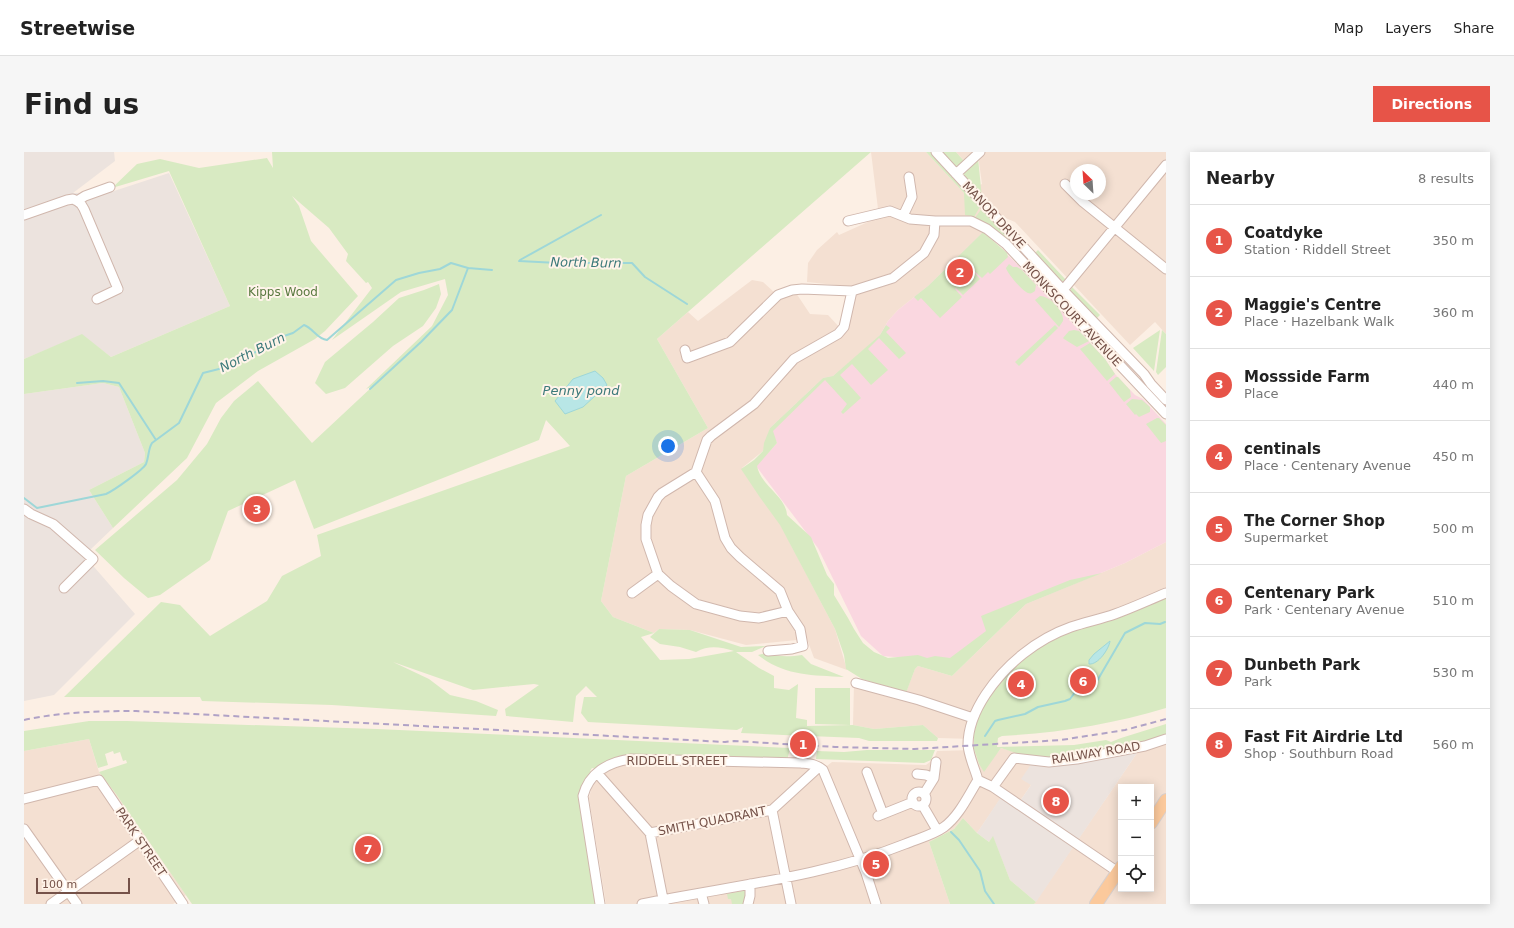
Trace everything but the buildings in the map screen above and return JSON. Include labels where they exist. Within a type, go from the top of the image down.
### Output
[{"type":"main road","points":[[1153,820],[1166,800]]},
{"type":"main road","points":[[1096,904],[1118,871]]},
{"type":"street","name":"MANOR DRIVE","points":[[936,152],[1063,290],[1144,374],[1166,400]]},
{"type":"street","points":[[956,174],[980,152]]},
{"type":"street","points":[[1063,290],[1115,226],[1162,177],[1166,164]]},
{"type":"street","points":[[903,216],[912,197],[909,177]]},
{"type":"street","points":[[1065,184],[1083,202],[1115,226],[1166,269]]},
{"type":"street","points":[[77,201],[85,196],[110,187]]},
{"type":"street","points":[[24,215],[67,200],[73,199],[81,204],[118,289],[97,299]]},
{"type":"street","points":[[685,350],[688,358],[730,342],[778,295],[792,290],[802,288],[852,292],[893,278],[924,253],[934,235],[935,221],[910,219],[890,211],[848,222]]},
{"type":"street","name":"MONKSCOURT AVENUE","points":[[935,221],[971,222],[987,229],[1006,244],[1166,414]]},
{"type":"street","points":[[788,611],[759,618],[740,616],[696,604],[671,586],[658,574],[646,539],[648,515],[662,493],[696,472],[707,440],[754,404],[794,359],[838,334],[844,327],[852,292]]},
{"type":"street","points":[[696,472],[715,501],[725,538],[731,548],[780,591],[788,611],[800,629],[803,646],[792,649],[768,651]]},
{"type":"street","points":[[24,509],[31,514],[53,524],[93,559],[64,588]]},
{"type":"street","points":[[632,593],[658,574]]},
{"type":"street","points":[[1118,869],[993,787],[978,780],[969,749],[969,736],[973,718],[981,702],[993,684],[1014,662],[1034,646],[1058,632],[1114,614],[1166,593]]},
{"type":"street","points":[[856,683],[912,698],[973,718]]},
{"type":"street","name":"RAILWAY ROAD","points":[[993,787],[1014,758],[1049,762],[1077,759],[1140,747],[1166,739]]},
{"type":"street","name":"RIDDELL STREET","points":[[600,904],[583,802],[585,790],[597,773],[612,764],[631,759],[801,763],[814,764],[821,769]]},
{"type":"street","points":[[924,794],[934,778],[936,762]]},
{"type":"street","points":[[772,810],[821,769],[860,861],[876,904]]},
{"type":"street","points":[[867,772],[881,815],[913,802]]},
{"type":"street","points":[[597,773],[650,833]]},
{"type":"street","points":[[917,774],[934,778]]},
{"type":"street","name":"PARK STREET","points":[[24,800],[99,780],[179,902]]},
{"type":"street","points":[[642,904],[664,902],[701,893],[860,861],[943,827],[953,818],[978,780]]},
{"type":"street","points":[[920,792],[924,794],[927,800],[923,806],[916,806],[913,802],[912,797],[915,793],[920,792]]},
{"type":"street","points":[[923,806],[937,830]]},
{"type":"street","name":"SMITH QUADRANT","points":[[664,902],[650,833],[772,810],[791,904]]},
{"type":"street","points":[[24,829],[78,904]]},
{"type":"street","points":[[52,904],[139,841]]},
{"type":"street","points":[[748,904],[750,884]]},
{"type":"street","points":[[701,893],[704,904]]},
{"type":"shaded area","points":[[24,152],[114,152],[115,161],[73,193],[111,192],[169,173],[230,306],[111,357],[82,335],[24,359]]},
{"type":"shaded area","points":[[871,152],[926,152],[964,193],[982,184],[978,155],[967,164],[956,152],[1166,152],[1166,334],[1155,322],[1130,345],[1015,222],[1003,217],[983,232],[928,286],[898,310],[888,321],[880,335],[858,355],[833,376],[823,378],[770,428],[763,451],[742,468],[780,524],[835,629],[847,670],[814,658],[807,639],[746,645],[690,630],[659,629],[654,633],[613,617],[601,601],[626,476],[708,428],[657,339],[688,312],[698,321],[752,280],[763,282],[775,293],[792,287],[810,314],[828,315],[843,331],[855,287],[807,282],[808,263],[817,250],[837,232],[839,235],[879,217]]},
{"type":"shaded area","points":[[983,232],[1015,262],[1105,359],[1115,374],[1135,395],[1143,399],[1166,424],[1166,542],[1125,563],[1026,604],[953,659],[917,659],[883,656],[861,636],[818,548],[756,466],[777,443],[770,428],[823,378],[833,376],[880,335],[888,321],[898,310],[928,286]]},
{"type":"shaded area","points":[[103,383],[119,387],[145,453],[144,462],[89,490],[113,528],[90,550],[67,531],[24,503],[24,394]]},
{"type":"shaded area","points":[[24,514],[42,522],[75,545],[135,614],[54,695],[24,701]]},
{"type":"shaded area","points":[[1166,542],[1166,597],[974,734],[973,739],[938,738],[923,725],[874,729],[853,725],[854,683],[903,700],[915,669],[918,666],[952,676],[1026,604],[1125,563]]},
{"type":"shaded area","points":[[1166,735],[1166,904],[1034,904],[1143,743]]},
{"type":"shaded area","points":[[89,739],[99,772],[186,895],[173,904],[24,904],[24,751]]},
{"type":"shaded area","points":[[1143,743],[1036,902],[1010,880],[993,837],[989,842],[977,833],[1003,794],[1018,804],[1031,785],[1021,779],[1032,763]]},
{"type":"shaded area","points":[[1001,748],[1034,758],[1031,785],[1018,804],[1003,795],[977,833],[963,818],[954,829],[929,842],[950,904],[606,904],[589,798],[595,781],[606,771],[627,763],[807,767],[814,776],[832,762],[926,765],[934,759],[937,751],[974,750],[979,764],[998,752]]},
{"type":"green space","name":"Kipps Wood","points":[[272,152],[871,152],[657,339],[708,428],[626,476],[601,601],[613,617],[654,633],[641,637],[660,660],[689,659],[734,651],[715,647],[705,648],[696,652],[680,647],[660,644],[650,637],[659,629],[690,630],[741,647],[766,646],[752,652],[736,652],[759,668],[774,676],[774,688],[789,690],[798,684],[796,718],[807,720],[807,726],[853,725],[874,729],[923,725],[938,738],[937,741],[869,741],[859,738],[809,736],[809,733],[805,733],[805,736],[741,733],[743,727],[737,730],[588,722],[581,713],[584,697],[597,697],[586,686],[576,696],[573,722],[506,716],[505,709],[539,685],[534,684],[473,690],[393,662],[429,679],[450,695],[476,701],[498,710],[496,716],[332,705],[202,701],[200,697],[64,697],[161,602],[180,605],[210,636],[267,601],[282,576],[321,556],[317,535],[570,446],[546,420],[539,440],[314,529],[295,480],[228,511],[210,560],[160,595],[148,598],[124,578],[95,550],[177,480],[207,444],[221,418],[234,401],[258,381],[312,443],[373,386],[366,389],[432,326],[448,295],[445,279],[401,292],[332,340],[372,288],[368,282],[366,283],[346,261],[348,254],[329,228],[292,196],[299,206],[311,241],[358,296],[325,331],[315,339],[258,371],[216,403],[187,458],[113,528],[89,490],[144,462],[145,453],[119,387],[103,383],[24,394],[24,359],[82,334],[111,357],[230,306],[169,171],[112,188],[137,164],[160,159],[199,168],[267,158],[273,168]]},
{"type":"green space","points":[[926,152],[932,152],[981,205],[974,217],[965,215],[964,193]]},
{"type":"green space","points":[[939,152],[956,152],[964,161],[958,167],[953,166]]},
{"type":"green space","points":[[978,158],[982,198],[964,178],[964,172]]},
{"type":"green space","points":[[983,207],[1026,254],[1023,256],[974,219]]},
{"type":"green space","points":[[983,232],[1007,253],[1008,257],[990,274],[988,272],[982,278],[974,271],[980,279],[963,295],[956,288],[955,289],[962,297],[940,318],[921,298],[918,301],[914,297],[928,286]],"holes":[[[964,259],[973,270],[957,284],[947,274]]]},
{"type":"green space","points":[[1038,250],[1066,280],[1065,281],[1060,281],[1034,254]]},
{"type":"green space","points":[[1009,264],[1022,270],[1036,285],[1035,291],[1028,293],[1019,286],[1006,268]]},
{"type":"green space","points":[[439,284],[441,294],[436,308],[423,326],[393,346],[345,388],[326,394],[315,383],[325,362],[399,298]]},
{"type":"green space","points":[[1072,287],[1100,315],[1096,319],[1070,291]]},
{"type":"green space","points":[[1040,296],[1044,296],[1052,301],[1062,313],[1063,321],[1059,327],[1035,300]]},
{"type":"green space","points":[[886,325],[890,328],[886,332],[906,353],[899,359],[879,338],[868,349],[888,370],[871,385],[852,364],[840,375],[861,398],[843,414],[841,412],[847,404],[825,380],[773,431],[777,443],[757,466],[763,479],[786,508],[787,515],[811,537],[827,575],[834,584],[834,595],[863,643],[874,652],[888,658],[918,655],[927,658],[935,656],[950,658],[986,631],[981,616],[1070,580],[1102,573],[1026,604],[952,676],[918,666],[915,669],[906,693],[862,679],[846,669],[844,655],[835,629],[780,525],[741,469],[754,460],[763,451],[764,443],[770,428],[823,378],[833,376],[880,335]]},
{"type":"green space","points":[[1055,325],[1058,328],[1019,366],[1015,362]]},
{"type":"green space","points":[[1160,330],[1154,371],[1133,348]]},
{"type":"green space","points":[[1162,330],[1166,334],[1166,367],[1158,375],[1156,372]]},
{"type":"green space","points":[[1069,331],[1079,331],[1089,341],[1077,347],[1063,338]]},
{"type":"green space","points":[[1090,343],[1105,359],[1115,374],[1107,381],[1080,349]]},
{"type":"green space","points":[[1118,377],[1130,390],[1131,397],[1124,402],[1109,383]]},
{"type":"green space","points":[[1132,399],[1142,400],[1150,407],[1150,412],[1139,417],[1136,414],[1135,415],[1126,404]]},
{"type":"green space","points":[[1159,418],[1166,425],[1166,441],[1161,443],[1146,424]]},
{"type":"green space","points":[[1166,597],[1166,708],[1126,719],[1085,727],[1044,733],[1002,736],[998,738],[997,747],[1074,745],[1106,740],[1111,742],[1166,724],[1166,735],[1120,748],[1053,759],[1031,758],[1001,748],[984,772],[979,764],[974,749],[974,734],[980,712],[993,688],[1023,658],[1062,634]]},
{"type":"green space","points":[[766,653],[784,656],[802,655],[811,664],[844,677],[809,675],[788,671],[768,662],[758,655]]},
{"type":"green space","points":[[815,688],[850,688],[850,725],[815,724]]},
{"type":"green space","points":[[89,721],[377,729],[790,748],[786,761],[629,756],[596,769],[592,768],[590,771],[593,773],[584,785],[596,904],[192,904],[116,794],[99,772],[127,763],[126,760],[123,761],[120,752],[114,754],[113,751],[105,754],[108,765],[98,768],[89,739],[24,751],[24,731]]},
{"type":"green space","points":[[867,750],[935,750],[931,760],[924,763],[816,759],[817,751],[844,752]]},
{"type":"green space","points":[[963,818],[977,833],[989,842],[993,836],[1010,880],[1036,902],[1034,904],[950,904],[929,842],[954,829]]},
{"type":"green space","points":[[748,890],[746,904],[732,904],[731,899],[728,899],[727,894]]},
{"type":"water","name":"Penny pond","points":[[595,371],[603,378],[607,385],[583,407],[565,414],[555,401],[573,379]]},
{"type":"water","points":[[1110,641],[1108,648],[1102,656],[1096,662],[1089,664],[1089,660],[1094,654]]},
{"type":"waterway","points":[[520,260],[601,215]]},
{"type":"waterway","name":"North Burn","points":[[519,261],[558,263],[632,263],[645,277],[687,304]]},
{"type":"waterway","name":"North Burn","points":[[24,498],[37,508],[106,494],[121,485],[144,467],[148,459],[152,443],[179,423],[203,373],[223,368],[270,345],[278,338],[293,333],[304,325],[310,328],[320,338],[327,340],[396,280],[419,273],[440,269],[451,263],[468,268],[492,270]]},
{"type":"waterway","points":[[370,389],[421,342],[452,310],[468,268]]},
{"type":"waterway","points":[[77,383],[103,381],[119,383],[156,440]]},
{"type":"waterway","points":[[985,736],[995,721],[1025,714],[1038,707],[1070,699],[1076,691],[1097,681],[1125,633],[1145,623],[1160,624],[1165,622]]},
{"type":"waterway","points":[[951,832],[959,840],[980,871],[985,891],[994,904]]},
{"type":"railway","points":[[24,720],[80,712],[136,711],[725,742],[734,741],[835,747],[914,749],[1061,740],[1125,730],[1166,719]]},
{"type":"place","name":"Maggie's Centre","points":[[960,272]]},
{"type":"place","name":"Mossside Farm","points":[[257,509]]},
{"type":"place","name":"Centenary Park","points":[[1083,681]]},
{"type":"place","name":"centinals","points":[[1021,684]]},
{"type":"place","name":"Coatdyke","points":[[803,744]]},
{"type":"place","name":"Fast Fit Airdrie Ltd","points":[[1056,801]]},
{"type":"place","name":"Dunbeth Park","points":[[368,849]]},
{"type":"place","name":"The Corner Shop","points":[[876,864]]}]
